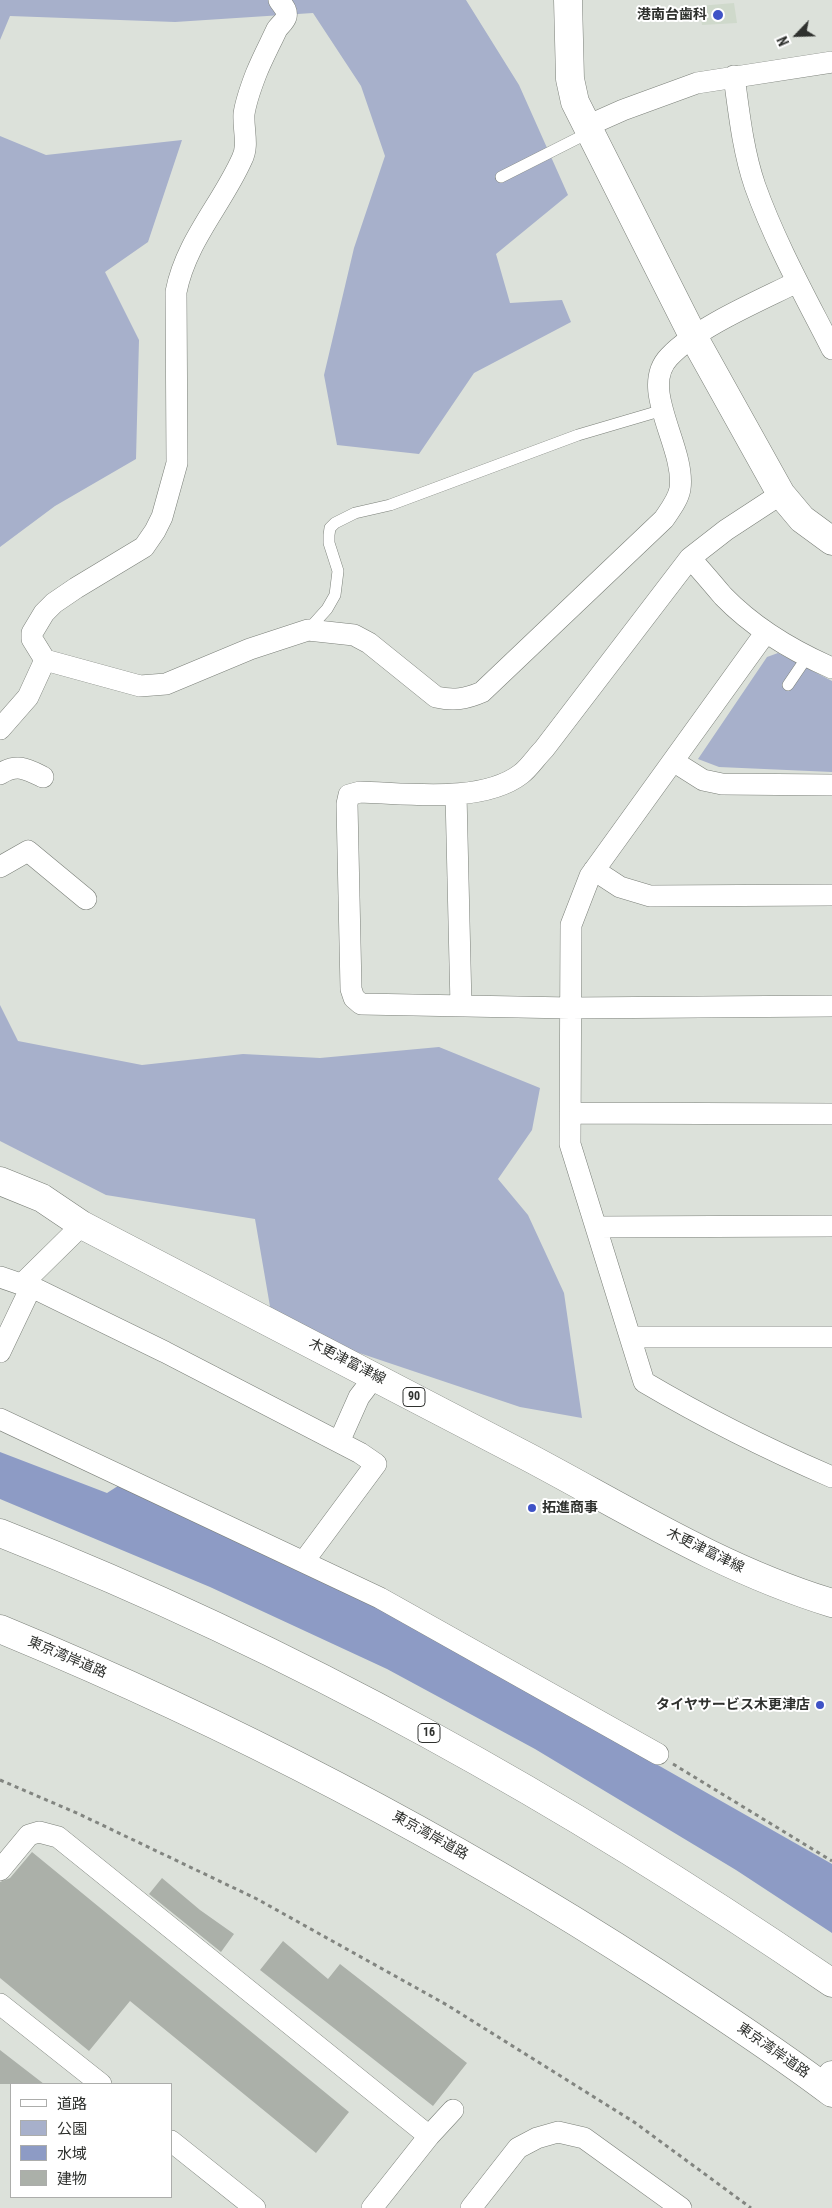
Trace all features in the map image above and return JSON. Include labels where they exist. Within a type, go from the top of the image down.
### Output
[{"type":"main road","points":[[568,0],[570,79],[575,102],[693,336],[781,494],[802,518],[832,541]]},
{"type":"main road","name":"木更津富津線","points":[[0,1181],[42,1198],[82,1225],[553,1470],[637,1518],[723,1561],[832,1603]]},
{"type":"main road","name":"16","points":[[0,1533],[76,1563],[177,1607],[390,1712],[532,1790],[666,1872],[832,1983]]},
{"type":"main road","name":"東京湾岸道路","points":[[0,1629],[160,1698],[282,1757],[498,1874],[830,2084]]},
{"type":"street","points":[[278,0],[286,10],[286,17],[278,27],[248,97],[244,115],[246,149],[242,160],[208,216],[184,263],[178,282],[176,292],[177,463],[162,517],[156,531],[144,547],[76,588],[54,603],[44,613],[32,632],[32,639],[45,660],[140,686],[166,684],[250,649],[308,630],[354,635],[362,639],[436,697],[450,700],[466,699],[482,692],[664,519],[674,504],[680,490],[679,466],[676,448],[657,388],[660,372],[668,358],[693,336],[797,282]]},
{"type":"street","points":[[589,129],[675,90],[697,83],[832,62]]},
{"type":"street","points":[[734,76],[744,140],[755,185],[797,282],[832,349]]},
{"type":"street","points":[[781,494],[726,530],[690,558],[544,749],[520,774],[492,788],[472,793],[360,792],[349,795],[347,804],[351,989],[354,998],[361,1004],[570,1008],[832,1006]]},
{"type":"street","points":[[690,558],[724,597],[766,632],[807,657],[832,668]]},
{"type":"street","points":[[766,632],[594,870],[580,898],[570,925],[570,1144],[644,1382],[772,1451],[832,1477]]},
{"type":"street","points":[[0,729],[28,697],[45,660]]},
{"type":"street","points":[[673,761],[703,780],[722,784],[832,785]]},
{"type":"street","points":[[0,774],[7,769],[22,766],[43,777]]},
{"type":"street","points":[[456,794],[461,1006]]},
{"type":"street","points":[[0,867],[28,851],[86,899]]},
{"type":"street","points":[[594,870],[620,887],[650,896],[832,895]]},
{"type":"street","points":[[570,1113],[832,1114]]},
{"type":"street","points":[[0,1352],[27,1286],[82,1225]]},
{"type":"street","points":[[596,1227],[832,1226]]},
{"type":"street","points":[[0,1276],[27,1286],[165,1352],[339,1442],[376,1464],[304,1561]]},
{"type":"street","points":[[631,1337],[832,1337]]},
{"type":"street","points":[[339,1442],[359,1397],[374,1376]]},
{"type":"street","points":[[0,1419],[380,1598],[658,1754]]},
{"type":"street","points":[[0,1870],[29,1836],[39,1832],[58,1837],[429,2136]]},
{"type":"street","points":[[0,2004],[99,2083]]},
{"type":"street","points":[[372,2208],[429,2136],[453,2110]]},
{"type":"street","points":[[471,2208],[518,2148],[537,2138],[558,2132],[584,2138],[681,2208]]},
{"type":"street","points":[[172,2142],[255,2208]]},
{"type":"lane","points":[[501,177],[589,129]]},
{"type":"lane","points":[[308,630],[328,609],[335,595],[338,571],[329,543],[330,528],[334,523],[355,513],[390,505],[578,435],[663,410]]},
{"type":"lane","points":[[788,685],[807,657]]},
{"type":"path","points":[[658,1754],[832,1861]]},
{"type":"path","points":[[0,1780],[79,1814],[257,1899],[447,2005],[634,2122],[751,2208]]},
{"type":"shaded area","points":[[734,3],[737,23],[702,25],[699,6]]},
{"type":"green space","points":[[0,0],[466,0],[519,85],[568,195],[496,254],[510,303],[562,300],[571,322],[474,373],[419,454],[337,445],[324,375],[354,248],[385,156],[361,86],[313,13],[175,22],[10,16],[0,40]]},
{"type":"green space","points":[[0,136],[46,155],[182,140],[148,242],[105,272],[139,340],[136,459],[55,506],[0,547]]},
{"type":"green space","points":[[778,653],[832,681],[832,772],[719,767],[698,759],[767,657]]},
{"type":"green space","points":[[0,1005],[18,1041],[142,1065],[243,1054],[320,1058],[439,1047],[540,1088],[532,1130],[498,1179],[528,1215],[564,1293],[582,1418],[520,1407],[273,1324],[255,1219],[106,1195],[0,1141]]},
{"type":"water","points":[[0,1452],[107,1493],[121,1484],[371,1602],[832,1864],[832,1933],[736,1870],[535,1749],[387,1669],[210,1587],[0,1499]]},
{"type":"building","points":[[32,1852],[349,2112],[316,2153],[130,2001],[89,2051],[0,1978],[0,1882],[10,1878]]},
{"type":"building","points":[[162,1878],[200,1910],[234,1934],[221,1952],[149,1894]]},
{"type":"building","points":[[283,1941],[328,1979],[340,1964],[467,2063],[433,2106],[260,1970]]},
{"type":"building","points":[[0,2050],[43,2083],[10,2083],[0,2084]]},
{"type":"place","name":"港南台歯科","points":[[718,15]]},
{"type":"place","name":"拓進商事","points":[[532,1508]]},
{"type":"place","name":"タイヤサービス木更津店","points":[[820,1705]]}]
